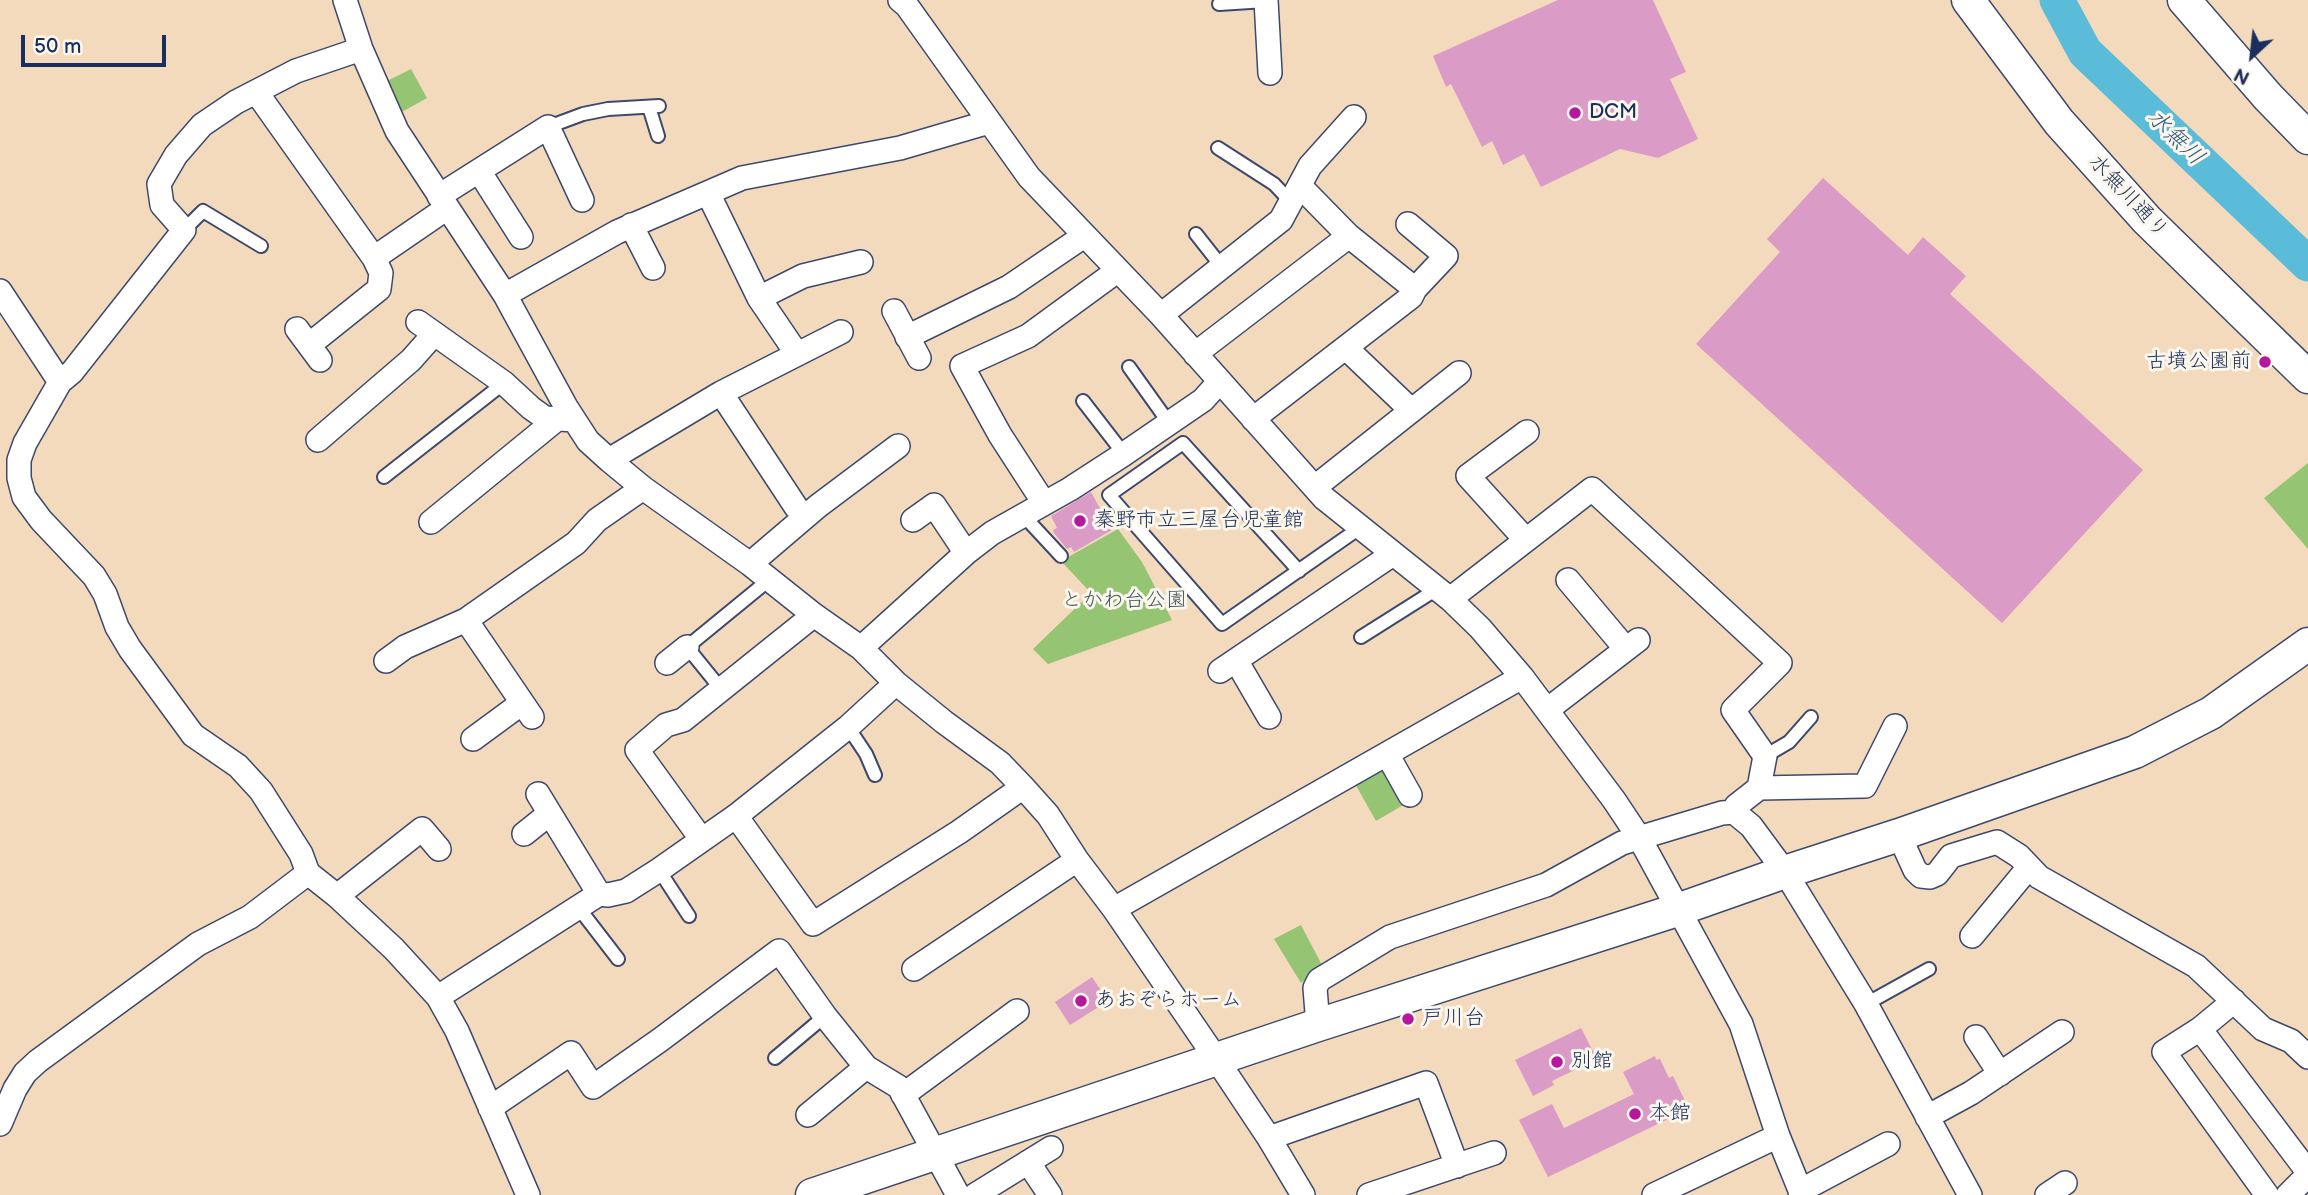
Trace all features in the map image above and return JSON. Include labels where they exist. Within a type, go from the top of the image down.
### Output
[{"type":"street","points":[[345,0],[361,49],[397,131],[505,295],[566,420],[643,488],[750,564],[860,648],[896,683],[1000,763],[1023,787],[1048,815],[1077,860],[1114,909],[1269,1138],[1303,1195]]},
{"type":"street","points":[[900,0],[907,6],[1029,177],[1161,315],[1324,498],[1443,594],[1480,628],[1547,710],[1640,839],[1741,1024],[1778,1136],[1801,1193],[1888,1144]]},
{"type":"street","points":[[1266,0],[1270,73]]},
{"type":"street","name":"水無川通り","points":[[1968,0],[2059,122],[2138,211],[2308,377]]},
{"type":"street","points":[[2184,0],[2267,97],[2308,138]]},
{"type":"street","points":[[361,49],[296,71],[236,102],[202,125],[176,155],[159,184],[162,205],[184,230],[72,372],[60,382],[25,443],[19,460],[19,478],[24,497],[41,520],[94,576],[105,594],[117,628],[130,649],[193,735],[238,766],[261,791],[301,854],[308,873],[337,896],[394,950],[438,998],[457,1031],[528,1195]]},
{"type":"street","points":[[257,93],[382,273],[379,289],[309,345]]},
{"type":"street","points":[[1161,315],[1281,220],[1310,166],[1354,117]]},
{"type":"street","points":[[505,295],[631,225],[742,178],[900,148],[989,122]]},
{"type":"street","points":[[374,258],[479,171],[548,127],[582,200]]},
{"type":"street","points":[[479,171],[521,237]]},
{"type":"street","points":[[708,193],[760,299],[797,354]]},
{"type":"street","points":[[1295,194],[1415,289]]},
{"type":"street","points":[[631,225],[653,268]]},
{"type":"street","points":[[1253,419],[1411,298],[1415,289],[1454,262],[1408,225]]},
{"type":"street","points":[[908,337],[1009,287],[1084,236]]},
{"type":"street","points":[[1195,354],[1349,236]]},
{"type":"street","points":[[760,299],[803,275],[861,262]]},
{"type":"street","points":[[1044,503],[1000,435],[962,366],[1028,336],[1117,271]]},
{"type":"street","points":[[0,291],[60,382]]},
{"type":"street","points":[[894,311],[919,358]]},
{"type":"street","points":[[318,440],[411,360],[426,328],[504,383],[545,418],[566,420]]},
{"type":"street","points":[[609,460],[721,393],[841,332]]},
{"type":"street","points":[[1346,348],[1411,410]]},
{"type":"street","points":[[1315,487],[1459,373]]},
{"type":"street","points":[[860,648],[992,533],[1070,489],[1124,454],[1203,400],[1220,381]]},
{"type":"street","points":[[721,393],[796,507]]},
{"type":"street","points":[[430,522],[487,489],[566,420]]},
{"type":"street","points":[[1525,539],[1468,475],[1527,432]]},
{"type":"street","points":[[750,564],[818,506],[898,446]]},
{"type":"street","points":[[386,661],[405,647],[466,620],[576,543],[597,520],[643,488]]},
{"type":"street","points":[[1443,594],[1525,539],[1592,489],[1780,663],[1733,710],[1765,756],[1759,788]]},
{"type":"street","points":[[913,520],[934,505],[966,553]]},
{"type":"street","points":[[1270,717],[1228,667],[1306,625],[1393,554]]},
{"type":"street","points":[[1547,710],[1632,645],[1581,587]]},
{"type":"street","points":[[702,840],[637,750],[666,725],[683,720],[814,615]]},
{"type":"street","points":[[466,620],[527,710],[473,739]]},
{"type":"street","points":[[812,1195],[1318,1025],[1677,910],[2135,752],[2211,713],[2308,644]]},
{"type":"street","points":[[667,663],[687,647]]},
{"type":"street","points":[[1114,909],[1522,677]]},
{"type":"street","points":[[438,998],[599,894],[626,891],[659,870],[736,816],[848,727],[896,683]]},
{"type":"street","points":[[1734,812],[1736,806],[1759,788],[1865,786],[1895,726]]},
{"type":"street","points":[[1387,754],[1410,795]]},
{"type":"street","points":[[736,816],[813,924],[959,832],[1023,787]]},
{"type":"street","points":[[538,794],[599,894]]},
{"type":"street","points":[[1318,1025],[1315,988],[1319,980],[1390,937],[1546,885],[1622,843],[1722,813],[1734,812],[1751,826],[1785,872],[1866,1004],[1970,1195]]},
{"type":"street","points":[[524,834],[549,814]]},
{"type":"street","points":[[337,896],[422,829],[439,849]]},
{"type":"street","points":[[1899,835],[1921,876],[1930,877],[1937,874],[1951,856],[1997,842],[2019,856],[2039,877],[2196,966],[2263,1029],[2291,1041],[2308,1057]]},
{"type":"street","points":[[914,969],[1077,860]]},
{"type":"street","points":[[1972,936],[2029,867]]},
{"type":"street","points":[[0,1124],[15,1089],[25,1073],[38,1061],[198,944],[250,917],[308,873]]},
{"type":"street","points":[[489,1108],[566,1044],[593,1087],[779,951],[825,1016],[866,1067],[899,1087],[958,1195]]},
{"type":"street","points":[[2234,1001],[2200,1029],[2164,1052],[2267,1195]]},
{"type":"street","points":[[903,1095],[1017,1011]]},
{"type":"street","points":[[2200,1029],[2308,1174],[2288,1195]]},
{"type":"street","points":[[1927,1117],[1972,1094],[2062,1032]]},
{"type":"street","points":[[1976,1037],[2000,1074]]},
{"type":"street","points":[[808,1115],[866,1067]]},
{"type":"street","points":[[1269,1138],[1426,1083],[1457,1166]]},
{"type":"street","points":[[1666,1193],[1778,1136]]},
{"type":"street","points":[[975,1195],[1051,1148]]},
{"type":"street","points":[[1369,1195],[1494,1153]]},
{"type":"street","points":[[1028,1163],[1050,1195]]},
{"type":"lane","points":[[1219,4],[1266,0]]},
{"type":"lane","points":[[548,127],[583,114],[608,109],[654,107],[658,136]]},
{"type":"lane","points":[[1218,148],[1274,184],[1295,194]]},
{"type":"lane","points":[[184,230],[202,211],[261,246]]},
{"type":"lane","points":[[1196,234],[1222,267]]},
{"type":"lane","points":[[1129,367],[1169,423]]},
{"type":"lane","points":[[384,477],[504,383]]},
{"type":"lane","points":[[1083,401],[1124,454]]},
{"type":"lane","points":[[1299,570],[1183,443],[1109,495],[1222,624],[1307,565],[1360,527]]},
{"type":"lane","points":[[1023,515],[1061,556]]},
{"type":"lane","points":[[722,689],[687,647],[770,579]]},
{"type":"lane","points":[[1361,638],[1443,594]]},
{"type":"lane","points":[[1765,756],[1789,742],[1811,718]]},
{"type":"lane","points":[[848,727],[866,754],[875,775]]},
{"type":"lane","points":[[659,870],[689,916]]},
{"type":"lane","points":[[578,907],[618,959]]},
{"type":"lane","points":[[1866,1004],[1929,969]]},
{"type":"lane","points":[[775,1058],[825,1016]]},
{"type":"green space","points":[[411,69],[427,98],[400,113],[385,82]]},
{"type":"green space","points":[[2308,463],[2308,549],[2264,498]]},
{"type":"green space","name":"とかわ台公園","points":[[1118,529],[1142,562],[1172,620],[1048,664],[1033,649],[1091,593],[1061,561]]},
{"type":"green space","points":[[1379,768],[1386,771],[1405,804],[1376,821],[1354,782]]},
{"type":"green space","points":[[1301,925],[1323,967],[1301,983],[1274,939]]},
{"type":"building","name":"DCM","points":[[1558,0],[1653,0],[1686,72],[1670,79],[1698,139],[1658,158],[1620,149],[1541,187],[1524,154],[1503,165],[1492,141],[1482,147],[1451,84],[1446,87],[1433,56]]},
{"type":"building","points":[[1823,178],[1908,255],[1923,237],[1966,276],[1950,294],[2143,470],[2002,623],[1696,344],[1780,252],[1767,239]]},
{"type":"building","name":"秦野市立三屋台児童館","points":[[1091,492],[1112,530],[1074,552],[1071,547],[1067,549],[1054,533],[1053,530],[1057,528],[1051,516]]},
{"type":"building","name":"あおぞらホーム","points":[[1092,977],[1108,1001],[1070,1025],[1055,1002]]},
{"type":"building","name":"別館","points":[[1581,1028],[1597,1059],[1552,1081],[1554,1085],[1533,1096],[1515,1060]]},
{"type":"building","name":"本館","points":[[1655,1056],[1656,1060],[1660,1059],[1669,1078],[1673,1076],[1689,1109],[1548,1177],[1519,1120],[1552,1104],[1564,1128],[1634,1094],[1623,1072]]},
{"type":"waterway","name":"水無川","points":[[2057,0],[2085,52],[2308,264]]},
{"type":"place","name":"DCM","points":[[1575,113]]},
{"type":"place","name":"古墳公園前","points":[[2265,362]]},
{"type":"place","name":"秦野市立三屋台児童館","points":[[1080,521]]},
{"type":"place","name":"あおぞらホーム","points":[[1081,1001]]},
{"type":"place","name":"戸川台","points":[[1408,1019]]},
{"type":"place","name":"別館","points":[[1557,1062]]},
{"type":"place","name":"本館","points":[[1635,1114]]}]
